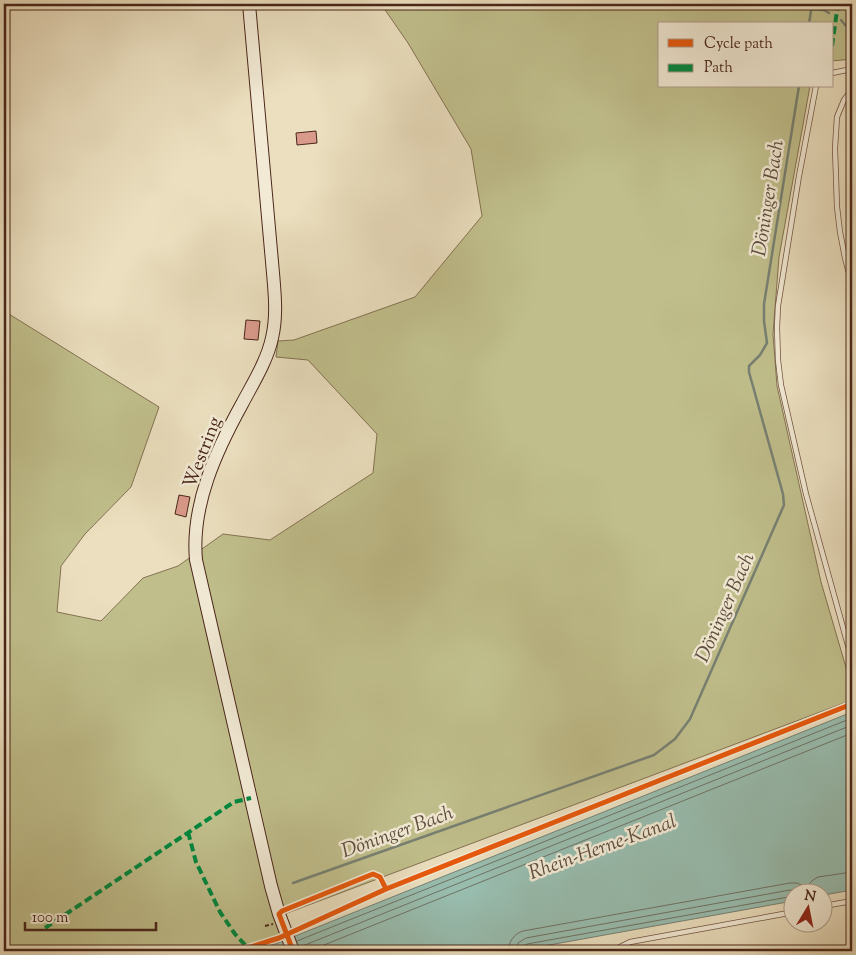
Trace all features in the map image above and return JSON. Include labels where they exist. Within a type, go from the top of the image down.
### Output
[{"type":"main road","name":"Westring","points":[[250,4],[276,311],[272,341],[216,455],[198,516],[195,544],[196,560],[277,918],[286,932],[293,951]]},
{"type":"lane","points":[[834,73],[852,69]]},
{"type":"lane","points":[[816,88],[778,306],[778,360],[783,394],[806,494],[852,660]]},
{"type":"lane","points":[[852,89],[844,100],[837,117],[835,148],[837,207],[840,232],[844,258],[852,285]]},
{"type":"lane","points":[[834,904],[852,901]]},
{"type":"lane","points":[[612,951],[630,942],[784,914]]},
{"type":"path","points":[[265,926],[277,918]]},
{"type":"shaded area","points":[[381,4],[852,4],[852,59],[834,61],[834,22],[658,22],[658,88],[810,88],[779,257],[773,334],[777,386],[821,582],[852,688],[852,700],[274,918],[283,940],[255,951],[4,951],[4,311],[159,407],[131,487],[85,534],[61,566],[57,612],[101,621],[143,578],[178,566],[223,534],[270,540],[373,473],[377,434],[308,360],[276,357],[278,341],[294,340],[415,297],[482,216],[471,149],[408,43]]},
{"type":"water","name":"Rhein-Herne-Kanal","points":[[852,712],[852,890],[834,893],[834,882],[784,882],[784,903],[516,951],[258,951]]},
{"type":"building","points":[[316,131],[317,143],[297,145],[296,133]]},
{"type":"building","points":[[246,320],[260,321],[258,340],[244,339]]},
{"type":"building","points":[[179,495],[190,497],[186,517],[175,514]]},
{"type":"waterway","name":"Döninger Bach","points":[[809,22],[812,4]]},
{"type":"waterway","points":[[812,9],[824,10],[829,13]]},
{"type":"waterway","points":[[841,20],[846,26],[852,28]]},
{"type":"waterway","name":"Döninger Bach","points":[[293,883],[654,755],[675,739],[690,719],[784,505],[783,494],[749,372],[749,366],[760,355],[767,343],[764,304],[799,88]]},
{"type":"marked path","points":[[834,32],[838,4]]},
{"type":"marked path","points":[[45,928],[234,802],[251,798]]},
{"type":"marked path","points":[[188,832],[196,862],[220,912],[235,934],[248,948]]},
{"type":"cycle path","points":[[238,951],[279,938],[386,889],[852,704]]},
{"type":"cycle path","points":[[293,951],[279,914],[282,911],[373,874],[380,877],[386,889]]}]
